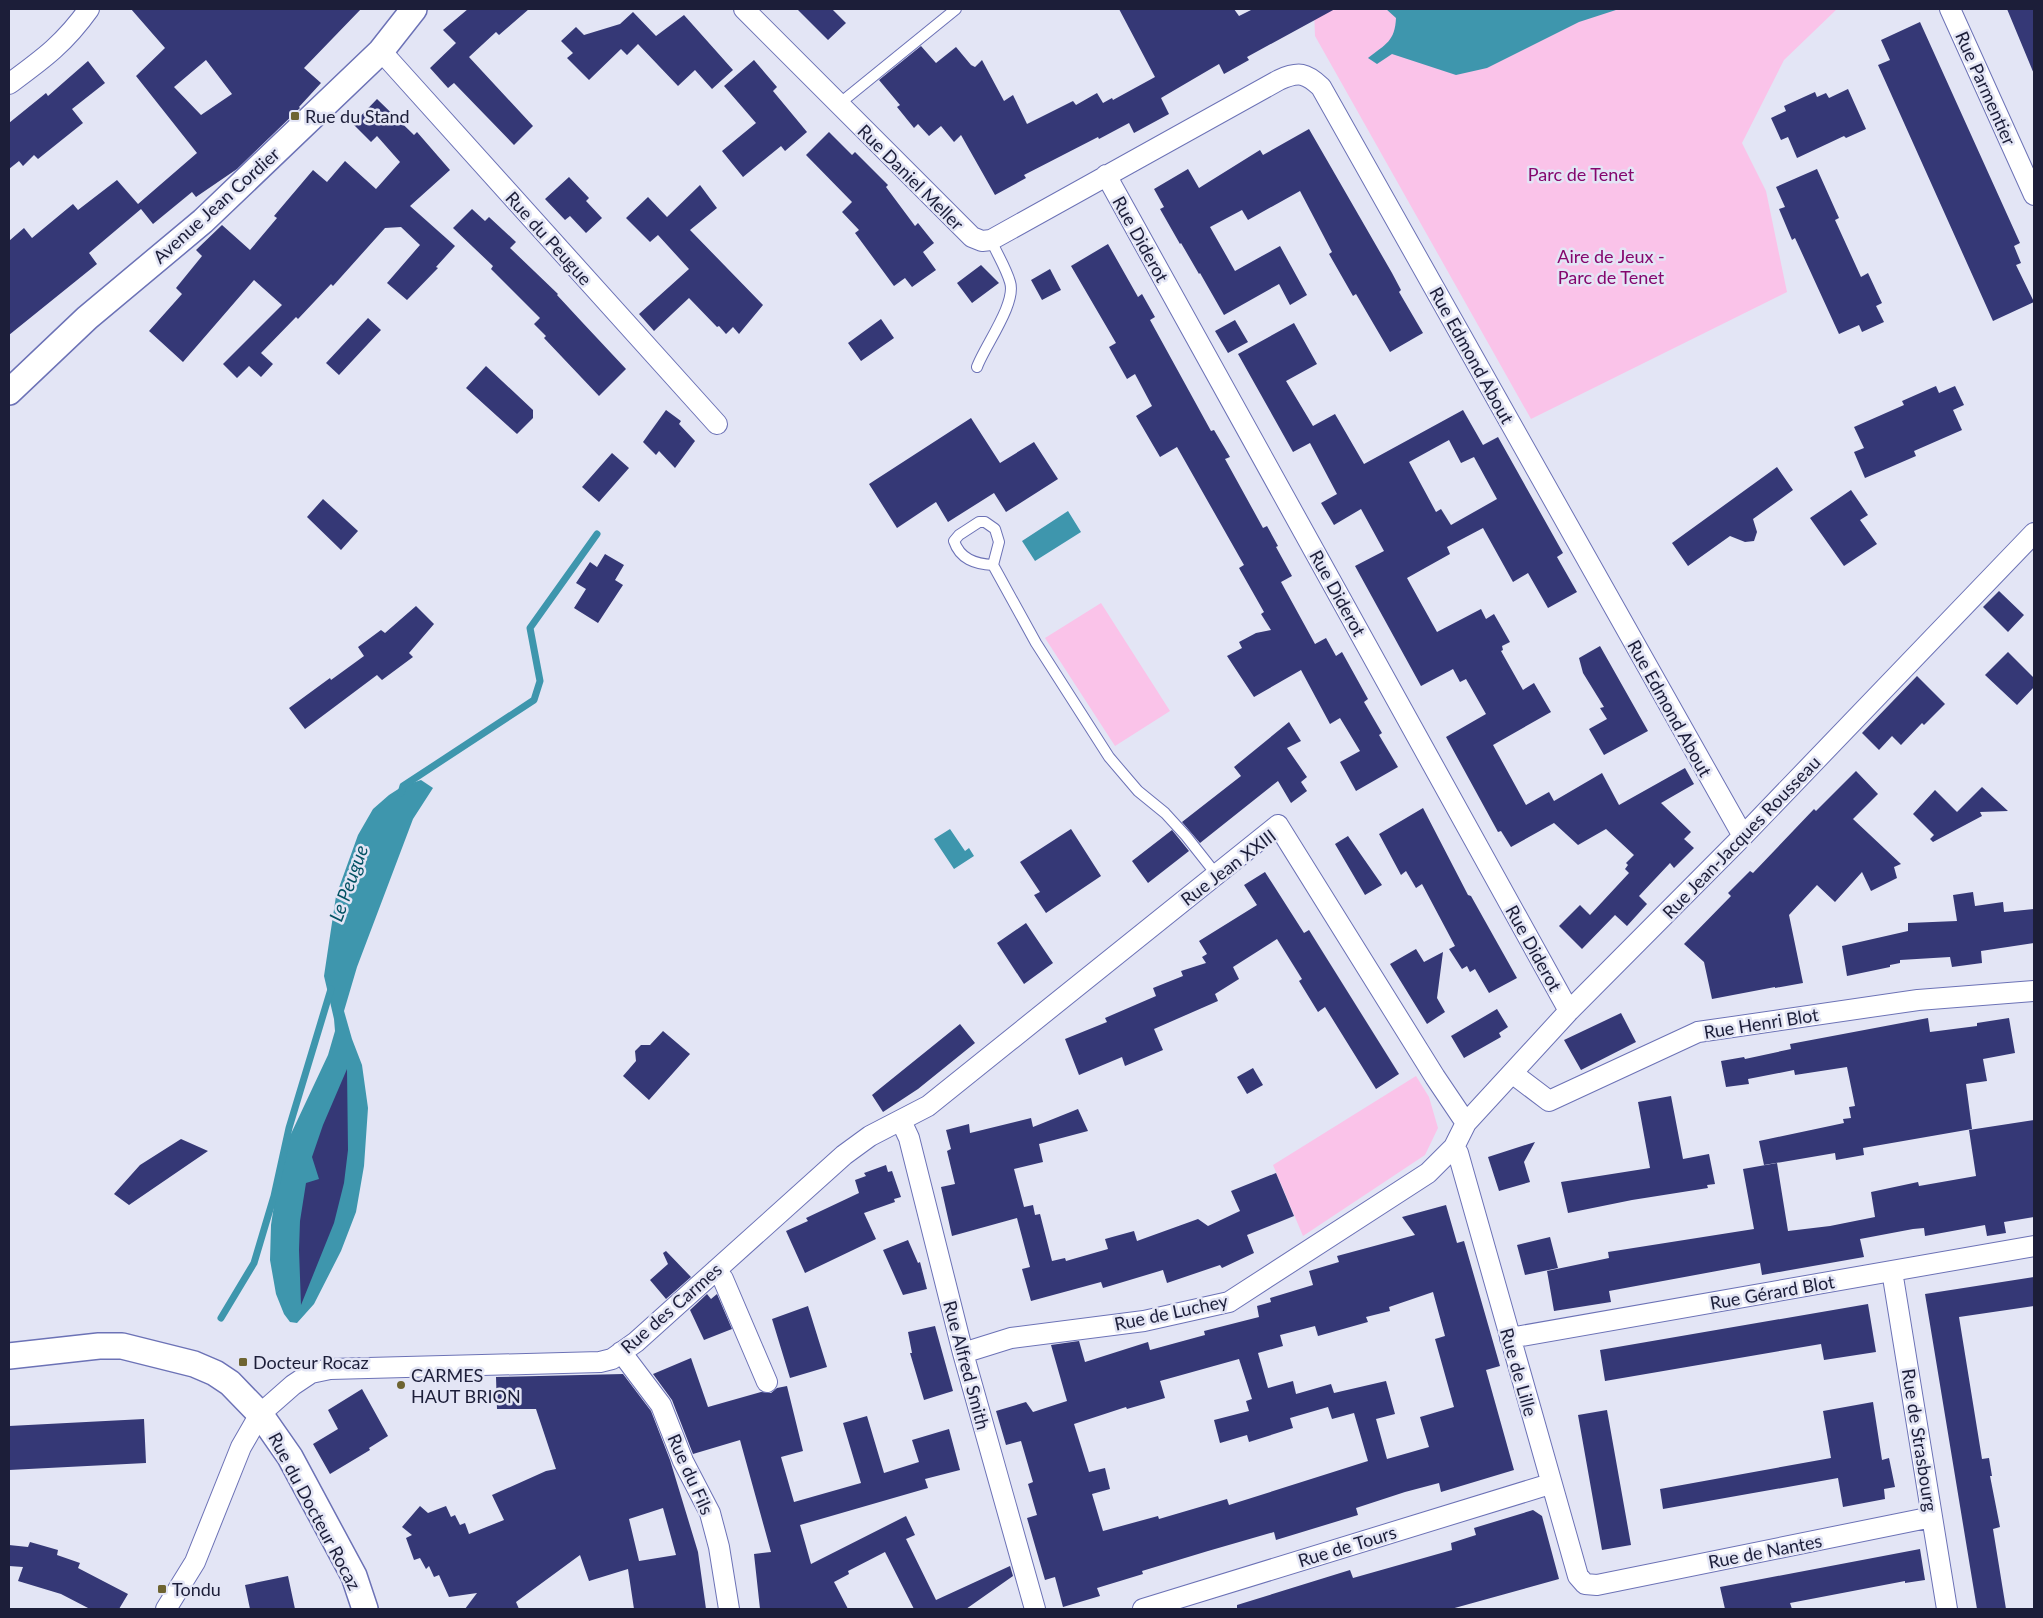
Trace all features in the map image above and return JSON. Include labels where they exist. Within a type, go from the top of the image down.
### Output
[{"type":"street","points":[[9,84],[50,54],[74,30],[88,9]]},
{"type":"street","name":"Avenue Jean Cordier","points":[[9,392],[87,318],[203,221],[381,51],[414,9]]},
{"type":"street","name":"Rue Daniel Meller","points":[[744,9],[972,237],[982,241],[991,240]]},
{"type":"street","name":"Rue Parmentier","points":[[1950,9],[2034,195]]},
{"type":"street","name":"Rue du Peugue","points":[[381,51],[717,424]]},
{"type":"street","name":"Rue Edmond About","points":[[1106,176],[1292,74],[1309,76],[1321,87],[1743,836]]},
{"type":"street","points":[[991,240],[1106,176]]},
{"type":"street","name":"Rue Diderot","points":[[1106,176],[1569,1011]]},
{"type":"street","name":"Rue Jean-Jacques Rousseau","points":[[1454,1147],[1466,1123],[1569,1011],[1743,836],[2034,533]]},
{"type":"street","name":"Rue Jean XXIII","points":[[902,1121],[928,1106],[1278,825],[1435,1077],[1466,1123]]},
{"type":"street","name":"Rue Henri Blot","points":[[1512,1073],[1549,1102],[1698,1032],[1918,1000],[2034,991]]},
{"type":"street","name":"Rue des Carmes","points":[[166,1609],[195,1562],[241,1447],[260,1414],[292,1385],[311,1373],[330,1369],[600,1362],[612,1359],[636,1342],[844,1155],[870,1136],[902,1121]]},
{"type":"street","name":"Rue Alfred Smith","points":[[902,1121],[909,1138],[963,1353],[1035,1609]]},
{"type":"street","name":"Rue de Luchey","points":[[963,1353],[1011,1338],[1144,1321],[1229,1302],[1428,1173],[1454,1147]]},
{"type":"street","name":"Rue de Lille","points":[[1454,1147],[1458,1153],[1550,1484],[1578,1576],[1585,1584],[1597,1585]]},
{"type":"street","name":"Rue Gérard Blot","points":[[1510,1338],[2034,1246]]},
{"type":"street","points":[[716,1270],[723,1279],[768,1382]]},
{"type":"street","name":"Rue de Strasbourg","points":[[1892,1272],[1947,1609]]},
{"type":"street","points":[[9,1356],[99,1346],[122,1346],[158,1354],[194,1364],[215,1373],[230,1383],[260,1414]]},
{"type":"street","name":"Rue du Fils","points":[[621,1352],[661,1405],[683,1460],[710,1513],[719,1547],[728,1609]]},
{"type":"street","name":"Rue du Docteur Rocaz","points":[[260,1414],[290,1457],[354,1576],[365,1609]]},
{"type":"street","name":"Rue de Tours","points":[[1143,1609],[1550,1484]]},
{"type":"street","name":"Rue de Nantes","points":[[1597,1585],[1932,1517]]},
{"type":"lane","points":[[839,104],[956,9]]},
{"type":"lane","points":[[977,367],[982,353],[996,332],[1010,298],[1011,284],[991,240]]},
{"type":"lane","points":[[993,565],[969,560],[957,549],[954,541],[959,535],[979,522],[986,522],[995,529],[999,542],[993,565],[1036,643],[1109,757],[1138,791],[1165,813],[1216,874]]},
{"type":"green space","name":"Parc de Tenet","points":[[1314,9],[1837,9],[1784,60],[1742,143],[1766,191],[1787,292],[1531,419],[1315,36]]},
{"type":"green space","points":[[1101,603],[1170,711],[1115,746],[1045,638]]},
{"type":"green space","points":[[1416,1076],[1429,1097],[1438,1128],[1425,1155],[1303,1236],[1273,1165]]},
{"type":"water","points":[[1386,9],[1619,9],[1579,22],[1487,68],[1456,75],[1392,54],[1377,64],[1368,58],[1388,41],[1394,32],[1396,18]]},
{"type":"water","points":[[1068,511],[1081,532],[1035,561],[1022,541]]},
{"type":"water","points":[[421,780],[433,788],[413,819],[357,967],[344,1011],[362,1065],[368,1108],[364,1166],[356,1212],[341,1251],[314,1304],[297,1323],[290,1322],[284,1314],[276,1294],[270,1260],[271,1225],[282,1153],[328,1055],[335,1031],[324,976],[336,896],[358,835],[373,809],[403,786]]},
{"type":"water","points":[[950,829],[965,851],[969,848],[974,856],[954,869],[934,839]]},
{"type":"building","points":[[131,9],[361,9],[304,68],[321,83],[300,108],[237,169],[196,197],[192,192],[153,224],[141,209],[89,253],[97,264],[9,335],[9,241],[24,228],[32,238],[73,204],[78,210],[117,180],[138,204],[197,153],[136,76],[165,48]],"holes":[[[206,60],[232,94],[201,115],[174,87]]]},
{"type":"building","points":[[468,9],[529,9],[499,35],[496,32],[469,57],[533,126],[514,145],[454,83],[448,88],[430,68],[456,43],[443,30]]},
{"type":"building","points":[[797,9],[832,9],[846,23],[828,40]]},
{"type":"building","points":[[1119,9],[1234,9],[1239,16],[1253,9],[1335,9],[1247,57],[1249,60],[1224,74],[1219,64],[1161,98],[1169,114],[1134,133],[1129,123],[1099,139],[1098,137],[1024,175],[1026,178],[995,195],[961,135],[954,142],[941,126],[929,136],[918,124],[914,128],[897,107],[900,105],[879,80],[921,46],[936,63],[956,47],[971,65],[975,67],[982,60],[1004,101],[1013,95],[1027,124],[1073,101],[1076,105],[1097,93],[1103,103],[1112,98],[1113,100],[1155,77]]},
{"type":"building","points":[[2007,9],[2034,9],[2034,74]]},
{"type":"building","points":[[633,12],[656,36],[684,15],[733,70],[712,89],[695,70],[678,86],[638,44],[627,55],[621,49],[589,80],[567,58],[573,53],[561,41],[576,27],[584,35],[620,24]]},
{"type":"building","points":[[1920,22],[2020,243],[2014,246],[2021,263],[2016,265],[2034,302],[1993,321],[1878,65],[1890,60],[1881,40]]},
{"type":"building","points":[[754,60],[777,87],[773,91],[807,132],[785,151],[781,146],[743,177],[722,151],[756,123],[724,86]]},
{"type":"building","points":[[88,61],[105,83],[72,109],[83,123],[38,159],[34,155],[23,166],[19,161],[9,169],[9,123],[46,93],[48,96]]},
{"type":"building","points":[[1848,89],[1866,129],[1846,138],[1844,136],[1797,158],[1788,137],[1781,140],[1771,118],[1786,111],[1784,106],[1815,92],[1817,97],[1826,93],[1829,98]]},
{"type":"building","points":[[377,99],[414,135],[417,132],[450,170],[410,206],[455,246],[436,267],[438,268],[407,300],[387,283],[420,245],[401,227],[385,228],[333,286],[331,284],[298,319],[296,317],[261,353],[273,364],[261,377],[249,366],[237,378],[223,364],[282,305],[254,280],[183,362],[149,331],[182,294],[176,288],[202,256],[196,250],[222,225],[250,250],[277,218],[274,216],[313,170],[327,182],[345,161],[376,189],[400,162],[377,136],[371,142],[353,124]]},
{"type":"building","points":[[1309,129],[1392,273],[1401,290],[1399,292],[1423,333],[1390,352],[1356,294],[1353,296],[1329,254],[1332,252],[1300,191],[1248,220],[1242,210],[1210,227],[1235,271],[1280,246],[1307,295],[1290,305],[1279,284],[1224,315],[1160,209],[1164,207],[1154,189],[1188,169],[1199,188],[1260,150],[1263,155]]},
{"type":"building","points":[[829,132],[852,155],[855,152],[888,185],[886,187],[915,226],[918,223],[934,243],[923,252],[936,270],[912,287],[905,278],[894,286],[855,233],[859,230],[842,212],[852,202],[806,155]]},
{"type":"building","points":[[1817,169],[1839,218],[1835,220],[1861,277],[1868,273],[1882,303],[1876,306],[1884,322],[1862,332],[1859,325],[1839,334],[1795,238],[1792,240],[1779,209],[1785,207],[1776,187]]},
{"type":"building","points":[[569,177],[589,198],[586,201],[602,218],[586,233],[570,216],[565,220],[545,199]]},
{"type":"building","points":[[700,185],[717,208],[690,230],[763,305],[739,334],[733,327],[726,334],[689,298],[654,331],[639,314],[689,269],[658,235],[650,242],[626,218],[648,197],[667,217]]},
{"type":"building","points":[[472,209],[485,221],[489,217],[516,242],[510,248],[558,294],[626,369],[599,396],[544,338],[546,336],[534,324],[540,318],[491,269],[493,266],[453,228]]},
{"type":"building","points":[[1108,244],[1138,297],[1142,294],[1155,317],[1150,320],[1211,431],[1214,430],[1230,457],[1225,459],[1263,528],[1267,526],[1278,546],[1276,547],[1292,576],[1281,582],[1315,644],[1326,638],[1336,656],[1342,652],[1368,699],[1364,702],[1382,733],[1379,735],[1398,767],[1356,791],[1340,762],[1360,751],[1340,718],[1330,724],[1301,670],[1254,697],[1227,656],[1242,648],[1239,642],[1256,633],[1271,630],[1261,614],[1264,612],[1239,568],[1244,565],[1177,447],[1160,457],[1136,416],[1152,406],[1135,374],[1127,379],[1109,347],[1116,343],[1071,266]]},
{"type":"building","points":[[981,265],[999,283],[972,303],[957,283]]},
{"type":"building","points":[[1050,269],[1061,290],[1042,300],[1031,280]]},
{"type":"building","points":[[368,318],[381,330],[339,375],[326,363]]},
{"type":"building","points":[[881,319],[894,338],[861,361],[848,343]]},
{"type":"building","points":[[1235,320],[1248,342],[1228,353],[1215,331]]},
{"type":"building","points":[[1294,323],[1317,364],[1286,381],[1313,426],[1335,414],[1364,464],[1463,410],[1483,445],[1498,437],[1563,553],[1557,557],[1577,592],[1548,608],[1528,573],[1513,582],[1483,528],[1447,547],[1450,554],[1407,578],[1437,632],[1481,609],[1486,619],[1494,614],[1510,642],[1502,646],[1503,650],[1501,651],[1523,690],[1534,683],[1551,712],[1493,745],[1526,805],[1549,792],[1554,801],[1602,773],[1619,805],[1685,768],[1694,784],[1661,803],[1691,832],[1684,839],[1694,848],[1674,868],[1670,863],[1639,896],[1647,904],[1627,926],[1615,915],[1582,949],[1559,926],[1580,905],[1590,915],[1629,873],[1625,869],[1628,865],[1626,863],[1634,855],[1606,829],[1578,845],[1554,823],[1511,847],[1501,831],[1498,832],[1446,737],[1486,714],[1466,679],[1460,682],[1453,669],[1421,686],[1355,566],[1384,551],[1361,509],[1334,525],[1321,503],[1337,494],[1310,443],[1293,452],[1238,354]],"holes":[[[1449,440],[1461,463],[1474,457],[1497,499],[1451,525],[1441,509],[1436,512],[1409,462]]]},
{"type":"building","points":[[486,366],[533,410],[533,418],[517,434],[466,388]]},
{"type":"building","points":[[1936,386],[1939,393],[1955,386],[1964,405],[1953,410],[1962,430],[1914,451],[1916,456],[1865,478],[1854,452],[1864,448],[1854,427],[1904,405],[1902,401]]},
{"type":"building","points":[[666,410],[681,421],[679,424],[695,441],[675,468],[659,451],[656,455],[643,442]]},
{"type":"building","points":[[971,418],[1000,463],[1034,442],[1058,479],[1006,512],[994,493],[948,522],[936,502],[897,528],[869,484]]},
{"type":"building","points":[[612,453],[629,468],[599,502],[582,487]]},
{"type":"building","points":[[1777,467],[1793,490],[1753,519],[1757,532],[1754,541],[1745,542],[1730,536],[1688,566],[1672,543]]},
{"type":"building","points":[[1851,490],[1868,515],[1860,520],[1877,544],[1844,566],[1810,518]]},
{"type":"building","points":[[323,499],[358,531],[341,550],[307,517]]},
{"type":"building","points":[[605,554],[624,565],[615,580],[623,585],[598,623],[574,608],[586,589],[576,583],[590,562],[597,567]]},
{"type":"building","points":[[1999,591],[2024,615],[2008,632],[1983,607]]},
{"type":"building","points":[[416,606],[434,624],[409,653],[413,657],[382,680],[377,675],[305,729],[289,708],[364,656],[358,647],[381,630],[385,633]]},
{"type":"building","points":[[1600,646],[1648,731],[1604,755],[1589,729],[1607,719],[1600,708],[1604,707],[1583,673],[1579,658]]},
{"type":"building","points":[[2008,652],[2034,678],[2034,687],[2017,705],[1985,675]]},
{"type":"building","points":[[1917,676],[1945,704],[1924,725],[1922,723],[1901,745],[1892,736],[1879,750],[1862,733]]},
{"type":"building","points":[[1289,722],[1301,741],[1287,748],[1307,777],[1301,782],[1307,791],[1291,803],[1278,781],[1200,843],[1182,822],[1241,776],[1234,767]]},
{"type":"building","points":[[1856,771],[1878,794],[1853,819],[1901,864],[1894,867],[1897,878],[1871,891],[1862,872],[1835,902],[1817,885],[1789,915],[1803,983],[1712,999],[1704,962],[1684,944],[1731,896],[1728,893],[1750,871],[1753,873],[1814,809],[1816,811]]},
{"type":"building","points":[[1982,787],[2008,811],[1980,812],[1982,816],[1933,842],[1930,839],[1934,835],[1913,814],[1935,790],[1957,812]]},
{"type":"building","points":[[1423,808],[1468,895],[1471,896],[1517,978],[1489,993],[1475,969],[1470,972],[1467,966],[1462,969],[1449,949],[1455,946],[1422,884],[1416,888],[1406,871],[1401,875],[1379,834]]},
{"type":"building","points":[[1071,829],[1101,876],[1046,913],[1034,895],[1040,892],[1020,862]]},
{"type":"building","points":[[1172,830],[1189,851],[1148,883],[1132,861]]},
{"type":"building","points":[[1348,836],[1382,885],[1365,895],[1335,844]]},
{"type":"building","points":[[1265,872],[1304,933],[1309,930],[1399,1074],[1376,1089],[1325,1007],[1318,1012],[1299,981],[1302,979],[1277,939],[1233,967],[1239,979],[1215,994],[1218,1001],[1154,1029],[1163,1050],[1125,1066],[1122,1057],[1079,1075],[1065,1039],[1107,1022],[1105,1018],[1156,996],[1153,988],[1183,976],[1181,971],[1206,963],[1202,957],[1207,954],[1199,941],[1257,905],[1244,885]]},
{"type":"building","points":[[1973,892],[1975,906],[2003,902],[2004,912],[2034,909],[2034,943],[1981,951],[1982,963],[1952,967],[1950,957],[1900,960],[1900,963],[1890,965],[1890,967],[1847,976],[1842,946],[1908,931],[1908,923],[1957,921],[1953,895]]},
{"type":"building","points":[[1026,923],[1053,963],[1024,984],[997,943]]},
{"type":"building","points":[[1416,949],[1424,962],[1443,952],[1437,998],[1445,1012],[1427,1024],[1390,964]]},
{"type":"building","points":[[1497,1009],[1508,1027],[1499,1033],[1501,1037],[1464,1058],[1451,1036]]},
{"type":"building","points":[[1621,1013],[1636,1042],[1581,1070],[1564,1040]]},
{"type":"building","points":[[1928,1018],[1930,1032],[1977,1026],[1977,1023],[2009,1018],[2015,1053],[1983,1059],[1987,1081],[1966,1084],[1972,1129],[1863,1148],[1864,1155],[1836,1160],[1835,1153],[1764,1165],[1759,1141],[1844,1123],[1843,1119],[1851,1118],[1849,1107],[1855,1106],[1847,1067],[1795,1075],[1794,1070],[1748,1079],[1749,1084],[1726,1087],[1721,1061],[1744,1057],[1745,1059],[1791,1049],[1790,1044]]},
{"type":"building","points":[[960,1024],[975,1043],[918,1089],[883,1112],[872,1095]]},
{"type":"building","points":[[663,1031],[690,1054],[649,1100],[623,1076],[636,1061],[635,1051],[641,1045],[650,1045]]},
{"type":"building","points":[[1253,1068],[1263,1085],[1247,1094],[1237,1077]]},
{"type":"building","points":[[347,1069],[348,1150],[344,1183],[334,1223],[301,1305],[300,1221],[306,1183],[319,1179],[312,1157],[323,1125]]},
{"type":"building","points":[[1671,1096],[1683,1159],[1709,1154],[1715,1184],[1707,1185],[1708,1188],[1632,1200],[1568,1213],[1561,1182],[1650,1168],[1638,1102]]},
{"type":"building","points":[[1078,1109],[1088,1131],[1039,1144],[1043,1162],[1014,1169],[1024,1207],[1033,1205],[1035,1215],[1040,1214],[1052,1261],[1065,1258],[1066,1261],[1108,1249],[1105,1239],[1134,1231],[1137,1241],[1198,1219],[1208,1226],[1240,1211],[1231,1191],[1276,1173],[1294,1216],[1247,1235],[1254,1253],[1222,1268],[1220,1265],[1167,1283],[1163,1270],[1103,1288],[1101,1282],[1031,1301],[1022,1269],[1030,1267],[1017,1218],[952,1236],[941,1187],[955,1184],[947,1151],[951,1149],[946,1130],[969,1124],[970,1133],[1031,1118],[1033,1127]]},
{"type":"building","points":[[2034,1120],[2034,1217],[2004,1222],[2006,1233],[1987,1236],[1985,1225],[1925,1236],[1924,1228],[1913,1229],[1860,1239],[1864,1257],[1762,1275],[1760,1263],[1609,1291],[1611,1302],[1554,1311],[1547,1271],[1609,1258],[1608,1252],[1754,1229],[1743,1169],[1777,1163],[1788,1231],[1830,1226],[1875,1217],[1871,1192],[1918,1182],[1919,1186],[1976,1176],[1969,1130]]},
{"type":"building","points":[[181,1139],[208,1151],[129,1205],[114,1194],[140,1165]]},
{"type":"building","points":[[1535,1142],[1524,1162],[1530,1182],[1499,1191],[1488,1157]]},
{"type":"building","points":[[886,1165],[888,1172],[892,1171],[901,1197],[894,1199],[895,1202],[864,1213],[876,1239],[805,1273],[786,1231],[808,1221],[806,1218],[859,1193],[855,1180],[866,1176],[864,1173]]},
{"type":"building","points":[[1446,1205],[1457,1243],[1464,1241],[1500,1366],[1486,1370],[1514,1470],[1441,1492],[1439,1483],[1405,1492],[1356,1508],[1358,1515],[1276,1540],[1274,1532],[1142,1571],[1143,1574],[1097,1588],[1100,1596],[1063,1607],[1055,1577],[1045,1580],[1027,1518],[1037,1515],[1028,1484],[1033,1482],[1021,1441],[1006,1445],[996,1411],[1026,1402],[1033,1412],[1067,1401],[1051,1345],[1079,1341],[1085,1362],[1148,1342],[1150,1350],[1205,1335],[1204,1331],[1259,1317],[1257,1306],[1271,1302],[1270,1298],[1313,1285],[1309,1271],[1339,1262],[1337,1256],[1415,1235],[1402,1217]],"holes":[[[1433,1292],[1445,1336],[1435,1339],[1454,1407],[1420,1417],[1429,1447],[1387,1459],[1376,1419],[1395,1414],[1386,1381],[1334,1393],[1331,1384],[1296,1394],[1293,1381],[1268,1388],[1258,1353],[1283,1346],[1280,1335],[1315,1326],[1318,1336],[1368,1322],[1366,1317],[1390,1311],[1389,1307]],[[1239,1359],[1252,1399],[1246,1401],[1249,1411],[1214,1420],[1220,1443],[1247,1435],[1249,1442],[1293,1428],[1290,1418],[1328,1407],[1332,1419],[1354,1413],[1368,1461],[1229,1505],[1227,1499],[1159,1519],[1158,1516],[1103,1531],[1092,1494],[1110,1489],[1105,1468],[1089,1472],[1074,1424],[1126,1407],[1127,1409],[1165,1398],[1160,1381]]]},
{"type":"building","points":[[1550,1237],[1558,1268],[1525,1275],[1517,1245]]},
{"type":"building","points":[[908,1240],[918,1263],[920,1262],[927,1289],[903,1295],[883,1250]]},
{"type":"building","points":[[666,1251],[691,1277],[666,1299],[650,1280],[668,1264],[663,1253]]},
{"type":"building","points":[[2034,1277],[2034,1306],[1959,1317],[1982,1459],[1989,1458],[1992,1476],[1990,1476],[2000,1527],[1993,1529],[2006,1609],[1977,1609],[1925,1294]]},
{"type":"building","points":[[707,1294],[711,1299],[717,1294],[732,1329],[704,1340],[690,1310]]},
{"type":"building","points":[[1868,1304],[1876,1352],[1824,1360],[1821,1344],[1605,1381],[1600,1350]]},
{"type":"building","points":[[808,1306],[827,1367],[790,1378],[772,1319]]},
{"type":"building","points":[[935,1326],[953,1391],[924,1400],[910,1353],[912,1353],[908,1332]]},
{"type":"building","points":[[691,1358],[708,1407],[761,1392],[771,1393],[777,1388],[787,1386],[803,1451],[781,1457],[794,1502],[861,1483],[843,1423],[867,1416],[884,1473],[919,1462],[912,1440],[949,1429],[960,1470],[925,1479],[928,1488],[800,1525],[811,1564],[906,1516],[915,1535],[906,1539],[936,1600],[1010,1566],[1013,1576],[966,1609],[914,1609],[885,1552],[848,1571],[849,1574],[834,1582],[848,1609],[760,1609],[754,1554],[771,1552],[740,1440],[693,1454],[672,1400],[653,1374]]},
{"type":"building","points":[[623,1374],[651,1411],[670,1460],[698,1552],[706,1609],[634,1609],[628,1569],[589,1581],[580,1555],[516,1602],[519,1609],[465,1609],[477,1593],[449,1597],[439,1575],[434,1577],[429,1566],[426,1569],[420,1558],[414,1560],[406,1538],[412,1535],[402,1527],[420,1506],[428,1513],[446,1506],[451,1517],[455,1515],[460,1525],[465,1523],[469,1534],[504,1520],[492,1495],[546,1471],[556,1469],[536,1409],[497,1409],[496,1377]],"holes":[[[663,1508],[676,1555],[639,1561],[629,1519]]]},
{"type":"building","points":[[362,1389],[388,1436],[369,1448],[370,1450],[330,1474],[313,1444],[338,1429],[328,1410]]},
{"type":"building","points":[[1873,1402],[1882,1460],[1889,1458],[1895,1487],[1884,1489],[1885,1499],[1843,1507],[1838,1478],[1663,1509],[1660,1489],[1831,1458],[1823,1411]]},
{"type":"building","points":[[1607,1410],[1631,1545],[1602,1550],[1578,1415]]},
{"type":"building","points":[[144,1419],[146,1463],[9,1470],[9,1426]]},
{"type":"building","points":[[1533,1510],[1542,1516],[1559,1579],[1451,1609],[1237,1609],[1237,1605],[1350,1570],[1353,1578],[1452,1550],[1451,1543],[1476,1535],[1474,1528]]},
{"type":"building","points":[[30,1542],[58,1550],[57,1555],[80,1563],[78,1568],[128,1594],[119,1609],[90,1609],[61,1594],[18,1581],[23,1567],[9,1566],[9,1545],[28,1547]]},
{"type":"building","points":[[1920,1549],[1925,1580],[1905,1583],[1905,1581],[1790,1603],[1792,1609],[1725,1609],[1720,1587]]},
{"type":"building","points":[[288,1576],[295,1609],[250,1609],[245,1585]]},
{"type":"waterway","name":"Le Peugue","points":[[401,793],[403,786],[534,700],[540,681],[530,628],[597,534]]},
{"type":"waterway","name":"Le Peugue","points":[[221,1318],[254,1263],[274,1196],[289,1128],[331,989]]},
{"type":"place","name":"Rue du Stand","points":[[295,116]]},
{"type":"place","name":"Docteur Rocaz","points":[[243,1362]]},
{"type":"place","name":"CARMES HAUT BRION","points":[[401,1385]]},
{"type":"place","name":"Tondu","points":[[162,1589]]},
{"type":"park label","name":"Aire de Jeux - Parc de Tenet","points":[[1611,266]]}]
